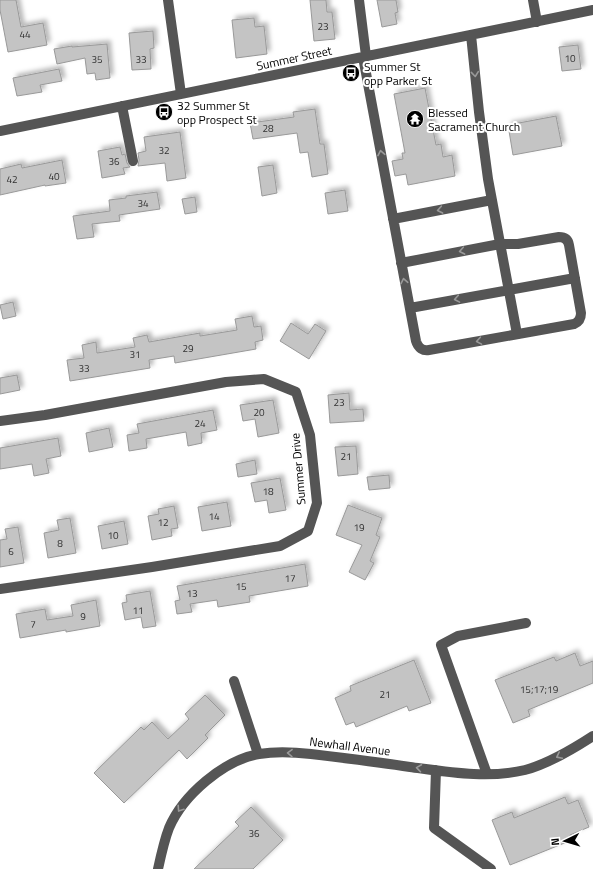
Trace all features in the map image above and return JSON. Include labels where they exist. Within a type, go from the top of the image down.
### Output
[{"type":"street","points":[[168,0],[181,94]]},
{"type":"street","points":[[359,0],[364,57],[401,263],[417,344],[421,349],[429,350],[574,324],[578,322],[581,316],[569,244],[567,240],[563,238],[559,237],[518,244],[500,244],[401,263]]},
{"type":"street","points":[[533,0],[537,22]]},
{"type":"street","name":"Summer Street","points":[[0,130],[593,10]]},
{"type":"street","points":[[471,35],[480,119],[492,200],[517,334]]},
{"type":"street","points":[[122,106],[133,161]]},
{"type":"street","points":[[393,219],[492,200]]},
{"type":"street","points":[[410,308],[575,278]]},
{"type":"street","name":"Summer Drive","points":[[0,421],[45,415],[226,382],[264,379],[296,392],[310,435],[317,503],[308,530],[280,546],[152,567],[0,589]]},
{"type":"street","points":[[487,774],[441,645],[458,636],[526,623]]},
{"type":"street","points":[[234,681],[258,754]]},
{"type":"street","name":"Newhall Avenue","points":[[158,869],[163,847],[170,827],[179,810],[191,794],[225,767],[243,758],[258,754],[290,752],[454,773],[487,774],[526,770],[543,764],[593,736]]},
{"type":"street","points":[[436,770],[434,828],[491,869]]},
{"type":"building","points":[[0,0],[16,0],[21,27],[43,23],[47,45],[8,52],[0,10]]},
{"type":"building","points":[[310,0],[326,0],[327,12],[332,12],[335,39],[314,41]]},
{"type":"building","points":[[377,0],[396,0],[398,12],[395,13],[397,24],[382,27]]},
{"type":"building","points":[[254,18],[255,27],[264,26],[267,54],[236,58],[232,20]]},
{"type":"building","points":[[153,31],[154,48],[150,49],[151,69],[132,70],[129,33]]},
{"type":"building","points":[[107,44],[110,78],[96,80],[95,73],[87,74],[85,58],[57,64],[54,49],[72,46]]},
{"type":"building","points":[[578,45],[581,69],[562,71],[559,47]]},
{"type":"building","points":[[59,69],[62,81],[40,85],[42,92],[17,96],[13,78]]},
{"type":"building","name":"Blessed Sacrament Church","points":[[425,88],[436,145],[441,144],[443,157],[452,155],[455,176],[408,185],[406,174],[395,176],[392,161],[403,159],[402,153],[405,153],[394,94]]},
{"type":"building","points":[[315,109],[320,144],[324,144],[328,174],[312,177],[308,152],[300,153],[297,133],[253,139],[250,123],[294,117],[293,112]]},
{"type":"building","points":[[556,116],[562,146],[513,155],[508,125]]},
{"type":"building","points":[[180,132],[186,178],[167,181],[165,163],[138,166],[138,153],[146,151],[144,137]]},
{"type":"building","points":[[120,147],[122,155],[125,154],[127,163],[130,167],[123,168],[125,174],[102,178],[98,151]]},
{"type":"building","points":[[62,160],[66,183],[45,185],[0,195],[0,169],[21,164],[22,168]]},
{"type":"building","points":[[273,165],[277,193],[262,196],[258,167]]},
{"type":"building","points":[[345,190],[348,211],[328,214],[325,193]]},
{"type":"building","points":[[157,192],[160,209],[119,215],[120,221],[92,224],[94,237],[77,239],[73,216],[110,211],[109,200]]},
{"type":"building","points":[[195,197],[197,212],[185,214],[182,199]]},
{"type":"building","points":[[13,302],[16,316],[3,319],[0,305]]},
{"type":"building","points":[[252,316],[254,327],[261,326],[263,340],[255,342],[256,349],[175,363],[174,356],[149,360],[150,368],[70,381],[67,360],[84,358],[82,345],[96,342],[97,353],[135,347],[133,338],[147,335],[149,342],[200,333],[200,336],[237,330],[235,319]]},
{"type":"building","points":[[291,323],[308,334],[315,324],[326,331],[309,359],[280,341]]},
{"type":"building","points":[[17,375],[20,390],[0,394],[0,378]]},
{"type":"building","points":[[349,393],[350,410],[363,409],[364,421],[330,423],[328,395]]},
{"type":"building","points":[[273,400],[279,433],[258,437],[255,419],[243,421],[240,405]]},
{"type":"building","points":[[213,410],[217,430],[201,433],[202,443],[188,446],[186,432],[146,439],[147,448],[129,451],[127,435],[139,433],[137,424]]},
{"type":"building","points":[[109,428],[113,447],[89,452],[86,433]]},
{"type":"building","points":[[58,438],[61,456],[46,459],[49,473],[34,476],[32,464],[0,469],[0,448]]},
{"type":"building","points":[[356,446],[358,474],[338,476],[335,447]]},
{"type":"building","points":[[255,460],[257,474],[238,477],[236,464]]},
{"type":"building","points":[[389,475],[390,488],[369,490],[367,477]]},
{"type":"building","points":[[280,478],[286,510],[269,513],[267,500],[255,502],[251,483]]},
{"type":"building","points":[[227,502],[231,526],[202,531],[198,507]]},
{"type":"building","points":[[348,505],[382,518],[376,535],[380,537],[370,561],[374,563],[365,580],[349,572],[362,545],[336,535]]},
{"type":"building","points":[[174,506],[178,528],[171,529],[172,536],[152,540],[148,516],[159,514],[158,509]]},
{"type":"building","points":[[70,518],[76,553],[48,558],[44,533],[59,530],[57,520]]},
{"type":"building","points":[[124,521],[128,544],[102,549],[98,526]]},
{"type":"building","points":[[18,527],[24,563],[0,567],[0,540],[7,539],[5,529]]},
{"type":"building","points":[[305,564],[308,586],[249,596],[250,602],[218,607],[217,600],[190,604],[192,612],[177,614],[175,601],[180,600],[177,586]]},
{"type":"building","points":[[150,591],[156,626],[143,628],[141,617],[125,620],[122,603],[127,602],[126,595]]},
{"type":"building","points":[[96,600],[100,626],[20,638],[16,614],[45,609],[47,620],[73,616],[71,605]]},
{"type":"building","points":[[575,653],[580,666],[593,661],[593,683],[528,710],[530,716],[513,723],[495,680],[554,657],[556,661]]},
{"type":"building","points":[[414,660],[431,703],[409,711],[407,706],[356,727],[354,722],[346,725],[335,698],[351,691],[350,686]]},
{"type":"building","points":[[205,695],[225,715],[205,735],[208,738],[187,759],[179,750],[124,803],[94,773],[141,727],[144,730],[152,722],[168,739],[189,719],[185,714]]},
{"type":"building","points":[[565,797],[568,804],[578,800],[589,827],[570,835],[572,840],[510,865],[492,820],[512,812],[514,818]]},
{"type":"building","points":[[251,807],[283,840],[253,869],[194,869],[239,826],[235,822]]},
{"type":"place","name":"Summer St opp Parker St","points":[[351,73]]},
{"type":"place","name":"32 Summer St opp Prospect St","points":[[164,112]]},
{"type":"place","name":"Blessed Sacrament Church","points":[[415,119]]}]
